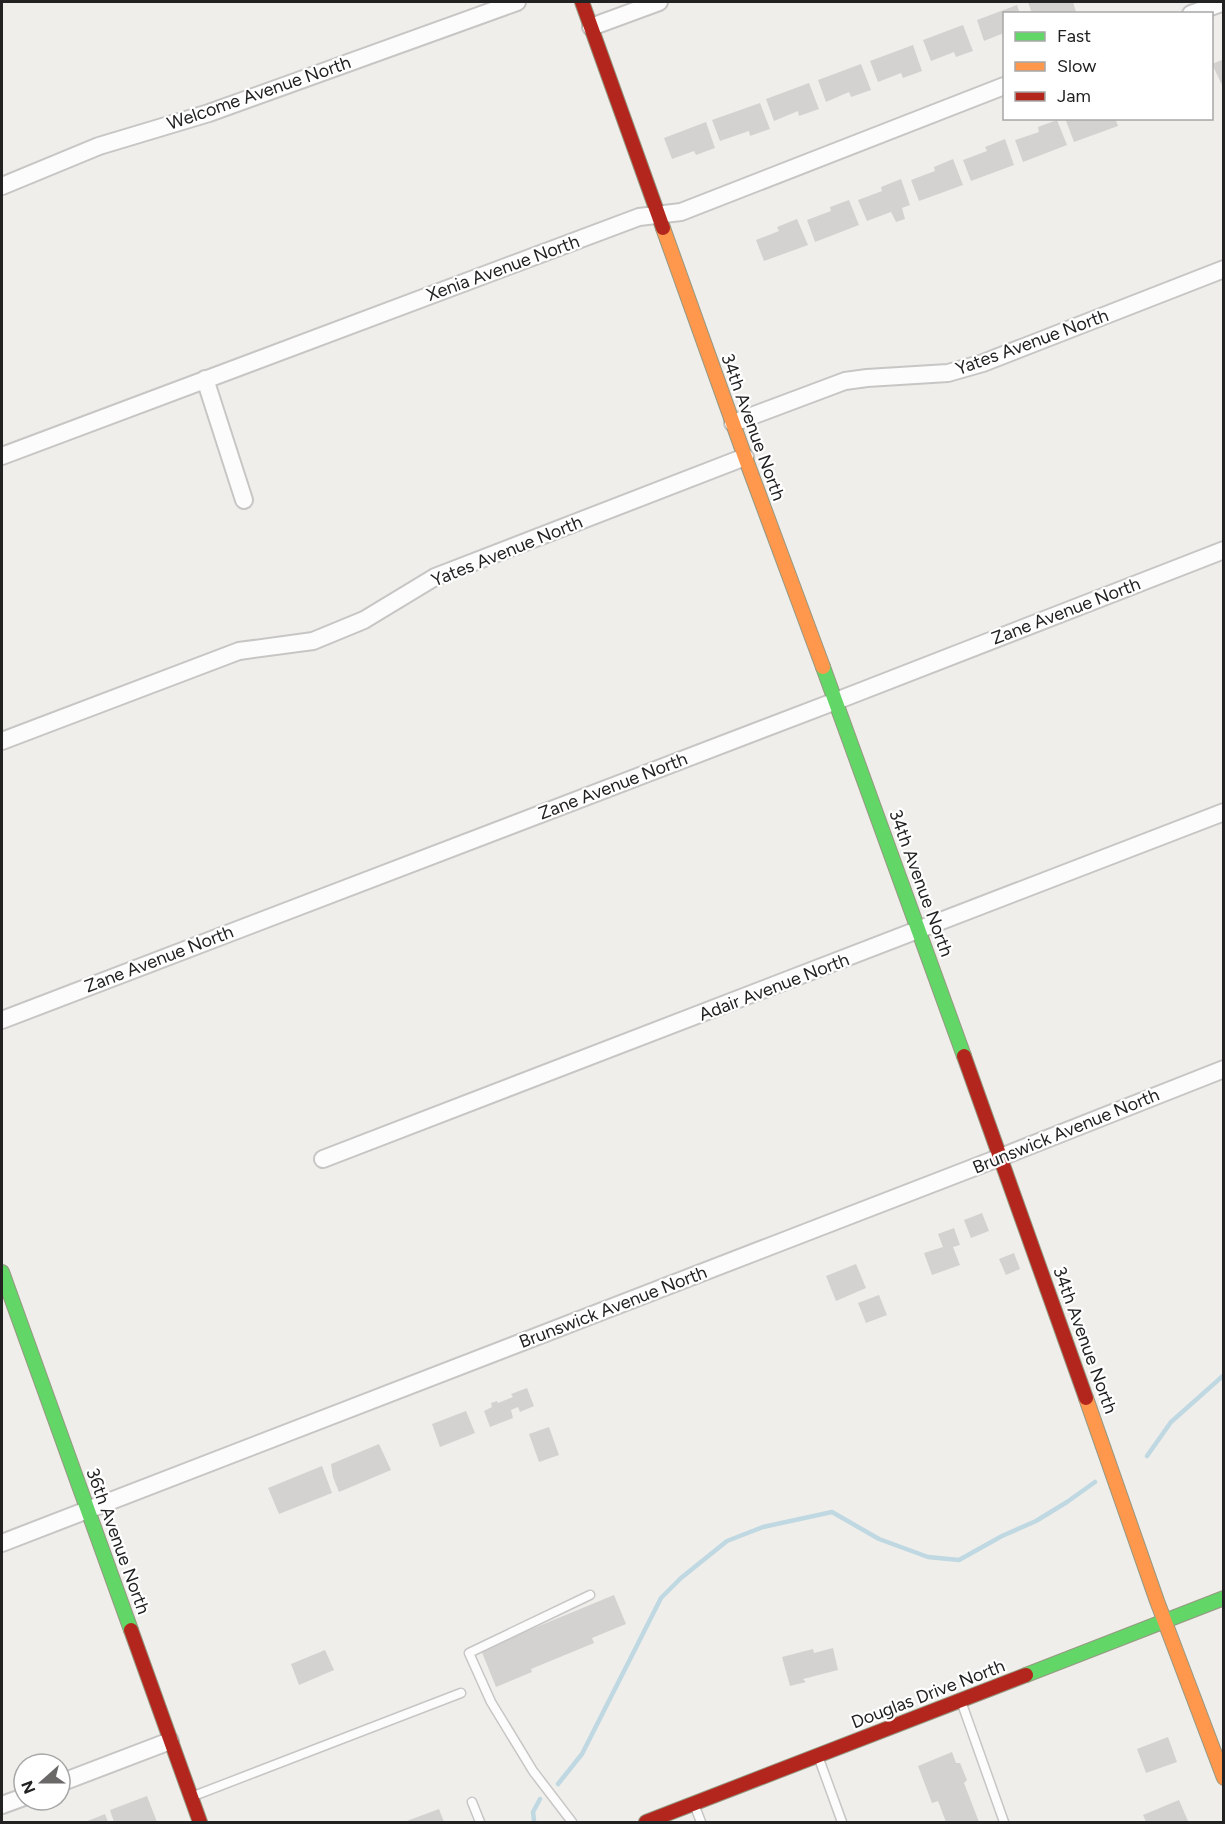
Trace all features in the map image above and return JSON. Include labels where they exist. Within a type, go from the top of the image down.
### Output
[{"type":"street","name":"Welcome Avenue North","points":[[2,186],[99,146],[209,113],[517,2]]},
{"type":"street","name":"34th Avenue North","points":[[582,2],[745,457],[1001,1157],[1164,1621],[1224,1778]]},
{"type":"street","points":[[591,27],[659,2]]},
{"type":"street","points":[[1196,12],[1224,2]]},
{"type":"street","name":"Xenia Avenue North","points":[[2,456],[639,217],[681,212],[1003,87]]},
{"type":"street","name":"Yates Avenue North","points":[[733,423],[845,381],[948,373],[983,363],[1224,269]]},
{"type":"street","points":[[205,379],[244,500]]},
{"type":"street","name":"Yates Avenue North","points":[[2,741],[239,651],[313,641],[364,620],[435,577],[745,457]]},
{"type":"street","name":"Zane Avenue North","points":[[2,1020],[1224,550]]},
{"type":"street","name":"Adair Avenue North","points":[[323,1160],[1224,812]]},
{"type":"street","name":"Brunswick Avenue North","points":[[2,1543],[1224,1069]]},
{"type":"street","name":"36th Avenue North","points":[[2,1277],[200,1822]]},
{"type":"street","name":"Douglas Drive North","points":[[646,1822],[1224,1598]]},
{"type":"street","points":[[72,1778],[170,1741]]},
{"type":"lane","points":[[572,1822],[533,1771],[491,1702],[469,1653],[590,1595]]},
{"type":"lane","points":[[191,1798],[461,1693]]},
{"type":"lane","points":[[961,1701],[1004,1822]]},
{"type":"lane","points":[[818,1756],[842,1822]]},
{"type":"lane","points":[[472,1802],[480,1822]]},
{"type":"lane","points":[[694,1804],[701,1822]]},
{"type":"building","points":[[1028,2],[1073,2],[1076,12],[1031,12]]},
{"type":"building","points":[[1017,5],[1019,12],[1003,12],[1003,33],[984,41],[977,20]]},
{"type":"building","points":[[963,25],[973,51],[956,57],[954,52],[931,61],[923,40]]},
{"type":"building","points":[[913,45],[922,71],[903,78],[901,73],[878,82],[870,61]]},
{"type":"building","points":[[1224,59],[1224,84],[1222,85],[1213,66],[1213,64]]},
{"type":"building","points":[[861,64],[871,90],[851,97],[849,92],[826,102],[818,80]]},
{"type":"building","points":[[809,83],[819,109],[799,116],[798,111],[774,121],[766,99]]},
{"type":"building","points":[[760,103],[770,129],[750,136],[749,131],[720,141],[712,120]]},
{"type":"building","points":[[1057,120],[1067,145],[1023,162],[1015,140],[1039,132],[1038,127]]},
{"type":"building","points":[[1066,120],[1116,120],[1118,126],[1074,142]]},
{"type":"building","points":[[706,122],[715,148],[696,155],[694,151],[672,159],[664,138]]},
{"type":"building","points":[[1005,139],[1014,165],[971,181],[963,160],[987,151],[985,147]]},
{"type":"building","points":[[953,159],[963,185],[919,201],[911,180],[935,171],[934,167]]},
{"type":"building","points":[[901,179],[910,205],[902,208],[905,219],[896,222],[891,212],[867,221],[858,200],[882,191],[881,187]]},
{"type":"building","points":[[849,200],[859,225],[815,242],[807,220],[831,211],[830,207]]},
{"type":"building","points":[[797,219],[808,245],[764,261],[756,240],[779,231],[777,227]]},
{"type":"building","points":[[982,1213],[989,1231],[971,1238],[964,1220]]},
{"type":"building","points":[[954,1228],[960,1245],[953,1247],[960,1265],[932,1275],[924,1253],[943,1247],[938,1234]]},
{"type":"building","points":[[1014,1253],[1020,1269],[1006,1275],[999,1259]]},
{"type":"building","points":[[856,1264],[866,1288],[836,1301],[826,1276]]},
{"type":"building","points":[[879,1295],[887,1315],[866,1323],[858,1303]]},
{"type":"building","points":[[527,1388],[534,1406],[520,1412],[518,1407],[511,1410],[513,1418],[490,1427],[484,1411],[492,1407],[491,1403],[497,1401],[498,1403],[513,1397],[511,1394]]},
{"type":"building","points":[[466,1411],[475,1433],[440,1447],[432,1424]]},
{"type":"building","points":[[549,1427],[559,1455],[539,1462],[529,1434]]},
{"type":"building","points":[[379,1444],[391,1470],[339,1492],[331,1464]]},
{"type":"building","points":[[322,1466],[332,1493],[279,1514],[268,1488]]},
{"type":"building","points":[[614,1595],[626,1624],[592,1638],[594,1643],[531,1669],[532,1672],[496,1687],[481,1650]]},
{"type":"building","points":[[833,1648],[838,1670],[803,1679],[806,1682],[790,1686],[782,1657],[813,1649],[814,1653]]},
{"type":"building","points":[[325,1650],[334,1670],[299,1685],[291,1664]]},
{"type":"building","points":[[1168,1737],[1177,1762],[1146,1773],[1137,1749]]},
{"type":"building","points":[[952,1752],[956,1763],[960,1763],[967,1780],[964,1783],[979,1822],[946,1822],[938,1801],[932,1803],[918,1766]]},
{"type":"building","points":[[147,1796],[157,1822],[114,1822],[110,1810]]},
{"type":"building","points":[[1179,1800],[1188,1821],[1146,1822],[1143,1815]]},
{"type":"building","points":[[439,1809],[444,1822],[404,1822]]},
{"type":"building","points":[[105,1814],[108,1822],[85,1822]]},
{"type":"waterway","points":[[1147,1456],[1171,1422],[1224,1375]]},
{"type":"waterway","points":[[558,1784],[582,1754],[661,1598],[681,1578],[727,1541],[763,1527],[832,1512],[879,1539],[928,1557],[959,1560],[1002,1536],[1036,1521],[1095,1482]]},
{"type":"waterway","points":[[534,1821],[533,1812],[540,1799]]},
{"type":"traffic: fast","points":[[823,667],[964,1056]]},
{"type":"traffic: fast","points":[[2,1272],[131,1630]]},
{"type":"traffic: fast","points":[[1026,1675],[1224,1598]]},
{"type":"traffic: slow","points":[[663,228],[823,667]]},
{"type":"traffic: slow","points":[[1086,1398],[1157,1601],[1224,1778]]},
{"type":"traffic: jam","points":[[582,2],[663,228]]},
{"type":"traffic: jam","points":[[964,1056],[1086,1398]]},
{"type":"traffic: jam","points":[[131,1630],[200,1822]]},
{"type":"traffic: jam","points":[[646,1822],[1026,1675]]}]
